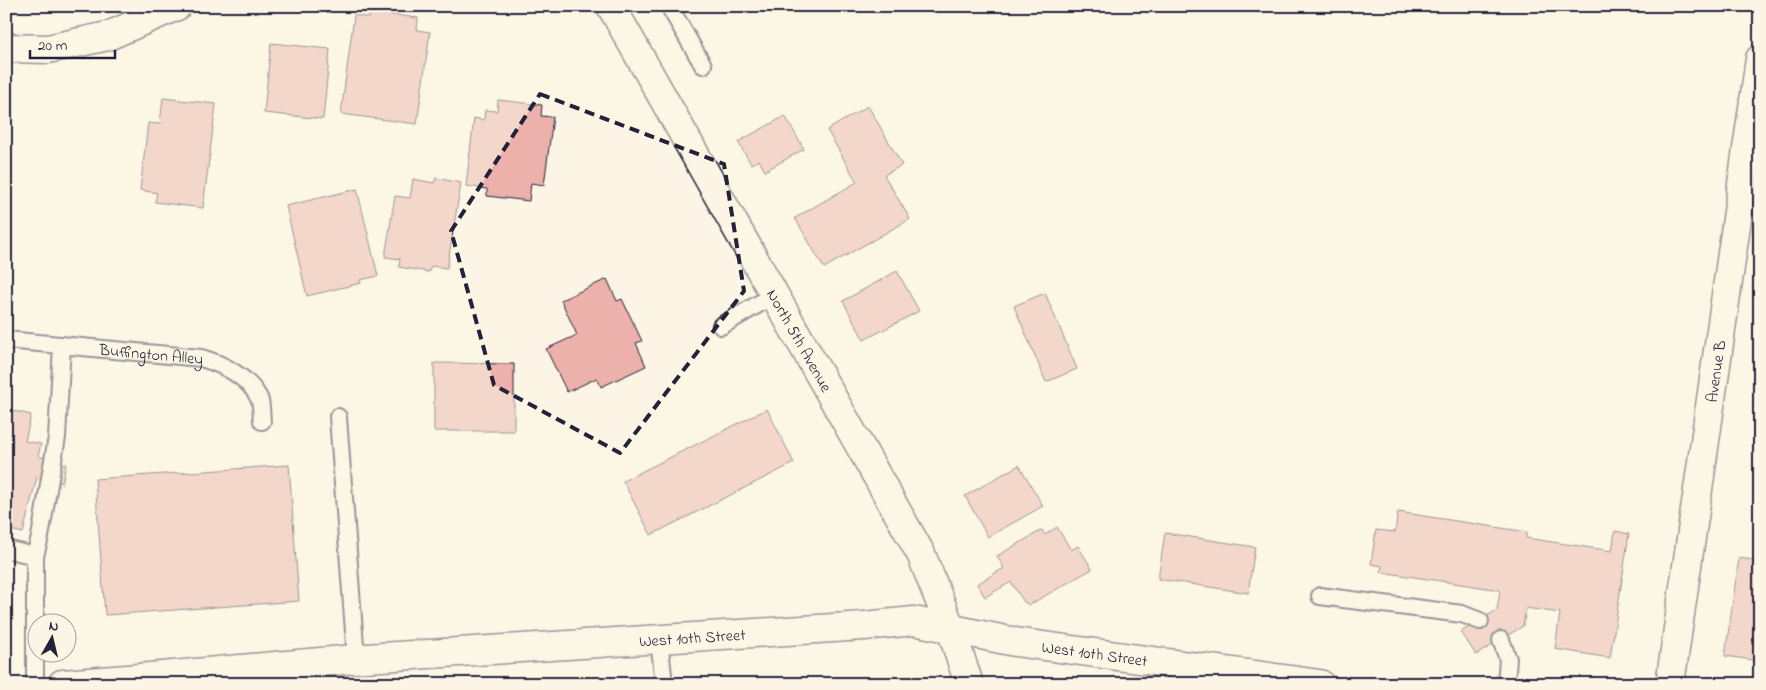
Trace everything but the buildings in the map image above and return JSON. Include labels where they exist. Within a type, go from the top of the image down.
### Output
[{"type":"street","points":[[6,48],[48,49],[108,36],[176,6]]},
{"type":"street","name":"North 5th Avenue","points":[[611,6],[921,554],[951,628],[969,684]]},
{"type":"street","name":"Avenue B","points":[[1670,684],[1760,59]]},
{"type":"street","name":"West 10th Street","points":[[62,684],[356,659],[864,626],[914,621],[1015,642],[1320,684]]},
{"type":"lane","points":[[669,6],[703,65]]},
{"type":"lane","points":[[721,326],[774,295]]},
{"type":"lane","name":"Buffington Alley","points":[[6,340],[201,358],[214,362],[227,367],[244,381],[260,399],[262,421]]},
{"type":"lane","points":[[35,684],[35,556],[42,528],[57,438],[62,346]]},
{"type":"lane","points":[[338,417],[356,659]]},
{"type":"lane","points":[[6,549],[35,556]]},
{"type":"lane","points":[[1320,596],[1462,614],[1480,621]]},
{"type":"lane","points":[[659,639],[664,684]]},
{"type":"lane","points":[[1501,640],[1508,658],[1506,684]]},
{"type":"highlighted area","points":[[540,94],[724,164],[744,291],[620,453],[494,385],[451,231]]}]
